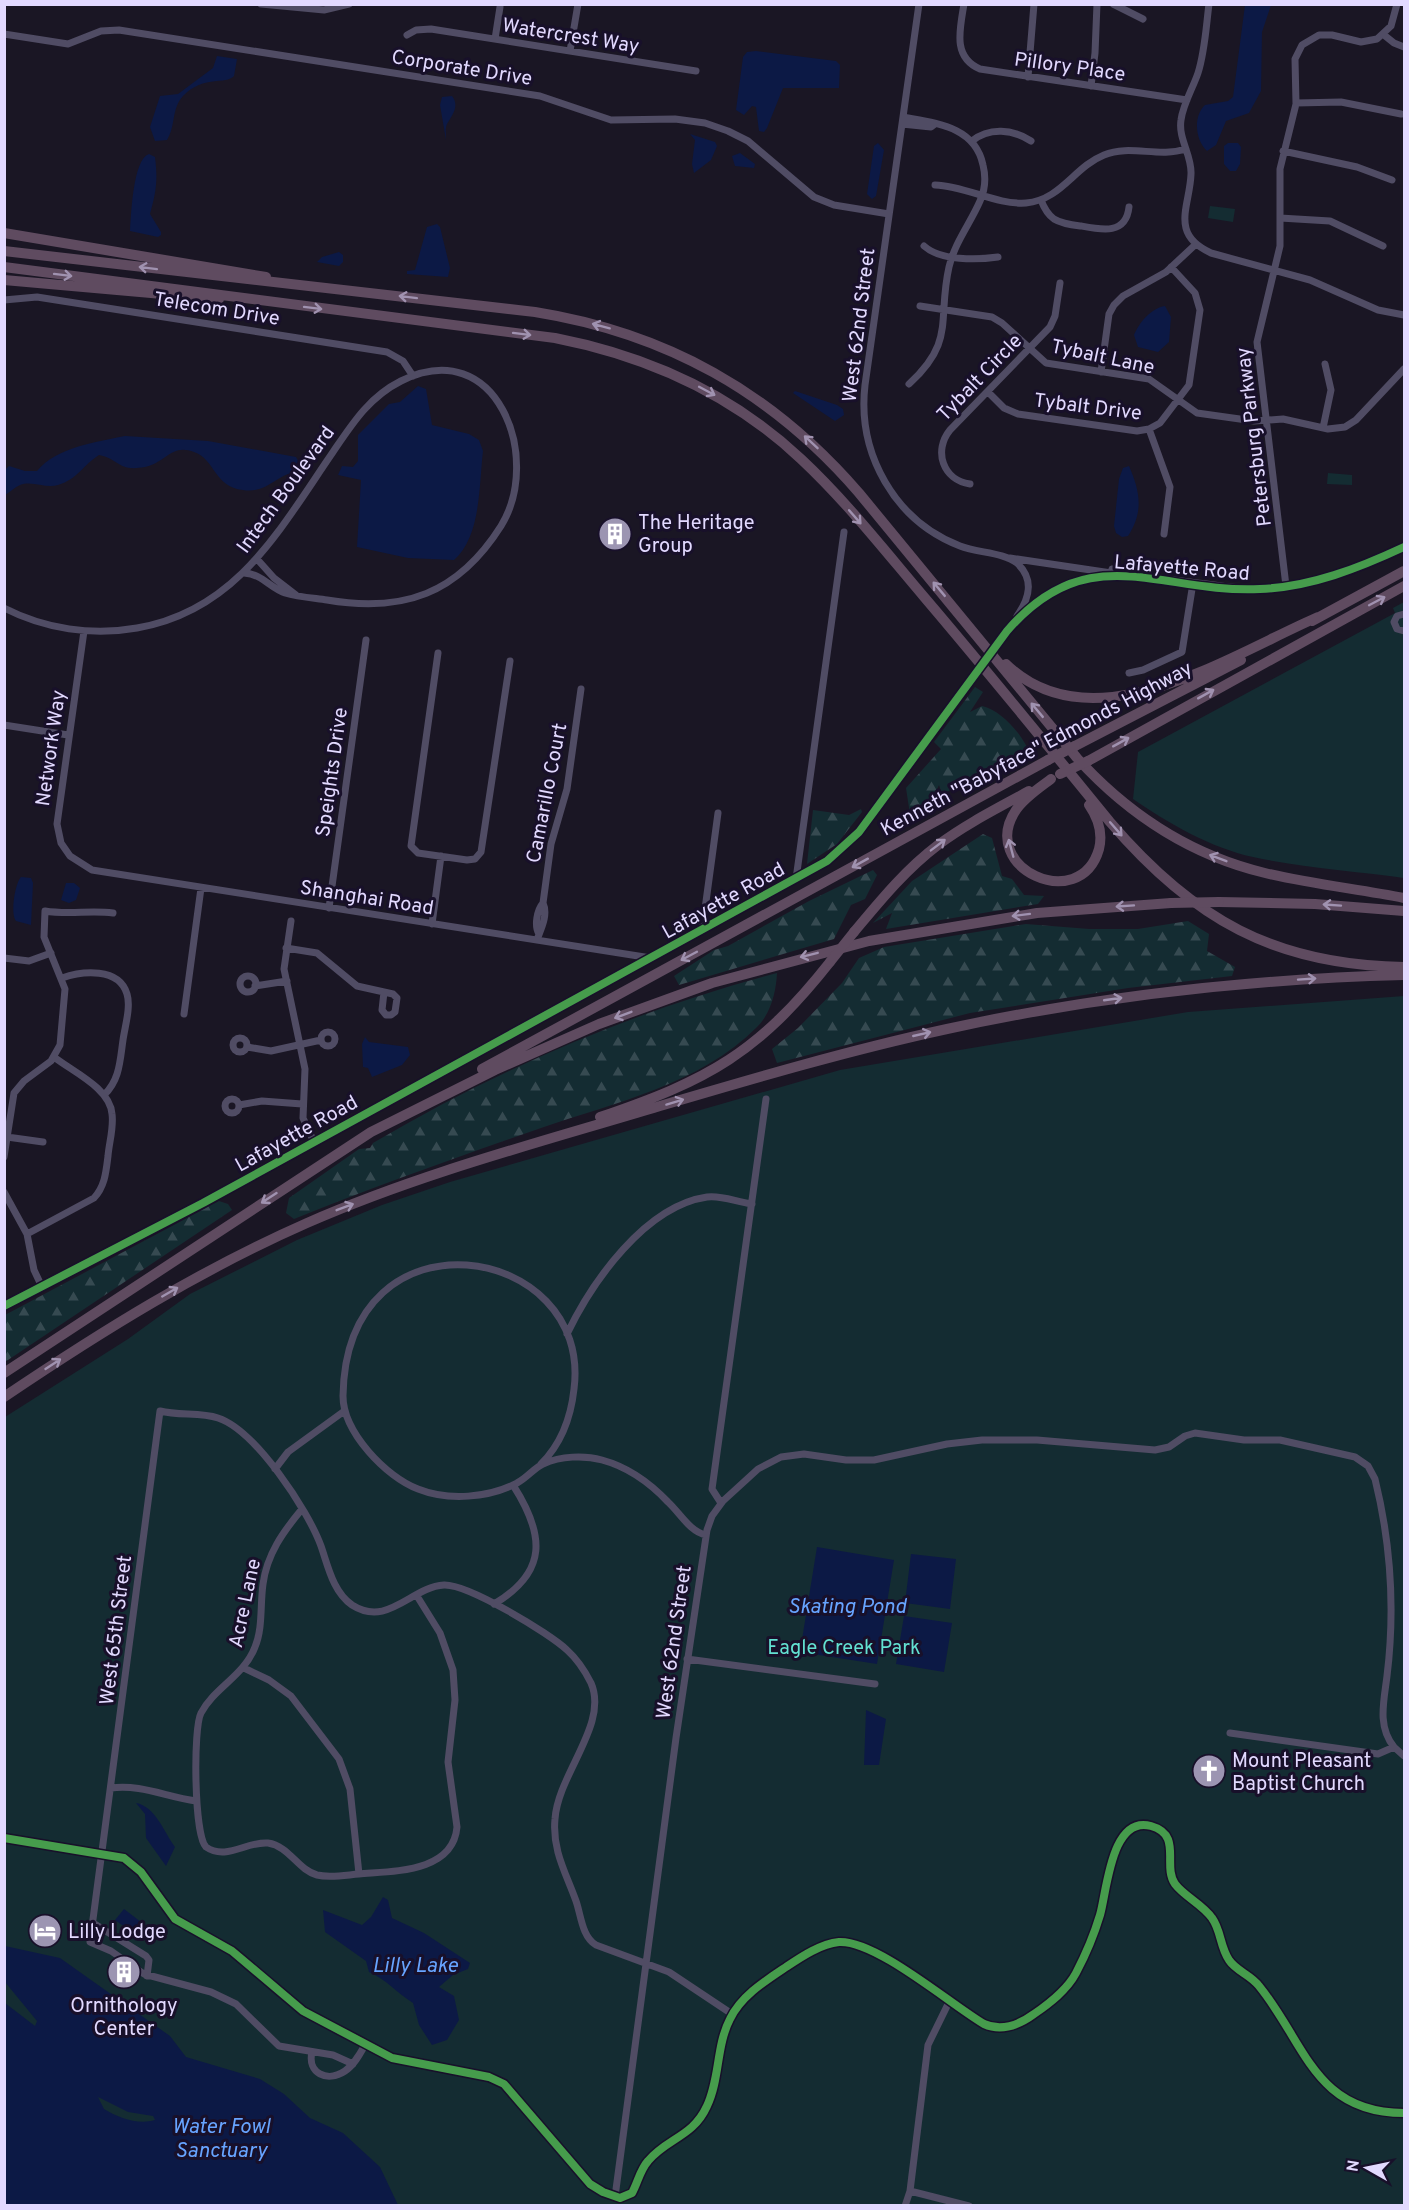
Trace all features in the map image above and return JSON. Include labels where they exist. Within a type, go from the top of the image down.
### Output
[{"type":"highway","points":[[6,233],[251,273],[290,283]]},
{"type":"highway","points":[[4,251],[552,315],[609,328],[657,343],[740,388],[809,441],[849,481],[1098,781],[1136,813],[1163,832],[1208,854],[1263,873],[1404,898]]},
{"type":"highway","points":[[4,267],[555,338],[615,352],[682,378],[728,403],[800,458],[882,548],[1135,852],[1161,878],[1192,902],[1235,928],[1282,948],[1348,964],[1404,967]]},
{"type":"highway","points":[[4,280],[204,300],[234,298]]},
{"type":"highway","name":"Kenneth \"Babyface\" Edmonds Highway","points":[[371,1132],[1048,760],[1404,571]]},
{"type":"highway","name":"Kenneth \"Babyface\" Edmonds Highway","points":[[518,1147],[666,1094],[709,1073],[771,1029],[792,1008],[900,878],[939,844],[967,825],[1088,761],[1404,586]]},
{"type":"highway","points":[[976,634],[1010,668],[1030,682],[1064,696],[1101,699],[1125,696],[1191,674],[1318,617]]},
{"type":"highway","points":[[986,671],[1013,711],[1089,806],[1098,821],[1100,842],[1093,861],[1078,875],[1059,881],[1040,879],[1024,870],[1012,854],[1008,839],[1010,824],[1016,810],[1056,777]]},
{"type":"highway","points":[[4,1373],[371,1132],[495,1070],[583,1031],[693,989],[773,965],[869,941],[977,921],[1088,908],[1219,902],[1298,903],[1404,911]]},
{"type":"highway","points":[[4,1396],[127,1316],[248,1251],[373,1197],[518,1147],[838,1055],[981,1022],[1098,1001],[1199,988],[1404,975]]},
{"type":"main road","name":"Lafayette Road","points":[[4,1306],[314,1142],[831,859],[858,834],[1001,639],[1035,604],[1062,588],[1095,578],[1124,574],[1246,589],[1286,586],[1340,574],[1404,547]]},
{"type":"street","points":[[261,4],[324,10],[349,4]]},
{"type":"street","points":[[570,51],[578,4]]},
{"type":"street","name":"West 62nd Street","points":[[919,4],[864,396],[865,425],[873,456],[889,489],[917,521],[961,547],[1005,557],[1070,566]]},
{"type":"street","name":"Pillory Place","points":[[964,4],[960,46],[965,58],[978,68],[1187,100]]},
{"type":"street","points":[[1028,77],[1034,4]]},
{"type":"street","points":[[1091,86],[1097,4]]},
{"type":"street","points":[[1113,4],[1143,19]]},
{"type":"street","points":[[1209,4],[1200,66],[1180,122],[1191,172],[1184,219],[1187,231],[1196,244],[1211,254],[1313,281],[1381,311],[1404,315]]},
{"type":"street","points":[[1397,4],[1392,24],[1384,34],[1394,43],[1404,47]]},
{"type":"street","points":[[495,39],[500,7]]},
{"type":"street","name":"Watercrest Way","points":[[406,35],[427,28],[696,71]]},
{"type":"street","name":"Corporate Drive","points":[[4,34],[68,44],[101,31],[119,30],[540,96],[611,120],[697,122],[728,130],[748,141],[797,186],[813,197],[834,205],[889,214]]},
{"type":"street","name":"Petersburg Parkway","points":[[1286,586],[1257,342],[1280,246],[1280,169],[1296,104],[1295,59],[1307,40],[1326,34],[1368,42],[1384,34]]},
{"type":"street","points":[[1296,104],[1341,102],[1401,114]]},
{"type":"street","points":[[903,121],[931,127],[935,124],[954,128],[972,141],[983,164],[982,194],[952,256],[946,283],[943,333],[936,354],[909,384]]},
{"type":"street","points":[[972,141],[981,134],[993,131],[1017,134],[1031,141]]},
{"type":"street","points":[[935,185],[1017,203],[1041,200],[1060,190],[1090,162],[1107,153],[1126,150],[1169,154],[1186,149]]},
{"type":"street","points":[[1283,151],[1357,167],[1392,180]]},
{"type":"street","points":[[1041,200],[1048,214],[1056,220],[1104,230],[1114,229],[1123,223],[1129,207]]},
{"type":"street","points":[[1280,218],[1313,218],[1334,222],[1383,246]]},
{"type":"street","points":[[1101,372],[1109,314],[1114,304],[1123,296],[1171,267],[1196,244]]},
{"type":"street","points":[[924,246],[933,252],[952,256],[998,257]]},
{"type":"street","name":"Tybalt Drive","points":[[988,392],[1004,408],[1016,413],[1137,431],[1149,429],[1160,423],[1189,385],[1200,310],[1195,293],[1171,267]]},
{"type":"street","name":"Tybalt Circle","points":[[970,484],[958,481],[949,474],[943,464],[941,449],[950,430],[1052,324],[1060,283]]},
{"type":"street","name":"Telecom Drive","points":[[4,300],[37,297],[387,352],[403,361],[413,376]]},
{"type":"street","name":"Tybalt Lane","points":[[920,306],[996,318],[1048,364],[1150,380],[1201,414],[1254,421],[1286,419],[1336,429],[1351,424],[1404,369]]},
{"type":"street","points":[[1323,428],[1331,390],[1325,364]]},
{"type":"street","name":"Intech Boulevard","points":[[4,608],[42,623],[84,631],[132,629],[169,620],[211,600],[244,573],[257,559],[363,410],[385,390],[413,376],[447,370],[464,372],[481,381],[492,391],[508,422],[514,456],[514,477],[502,524],[469,567],[445,585],[421,597],[395,604],[368,605],[296,595]]},
{"type":"street","points":[[1149,429],[1170,487],[1164,534]]},
{"type":"street","points":[[796,879],[844,531]]},
{"type":"street","points":[[1005,557],[1019,566],[1029,587],[1025,604],[1007,632]]},
{"type":"street","points":[[257,559],[274,578],[296,595]]},
{"type":"street","points":[[1070,566],[1124,574]]},
{"type":"street","points":[[1070,566],[1124,570],[1144,577]]},
{"type":"street","points":[[244,573],[258,575],[279,590],[296,595]]},
{"type":"street","points":[[1129,673],[1143,670],[1182,652],[1193,583]]},
{"type":"street","points":[[1404,614],[1397,616],[1394,622],[1397,629],[1404,631]]},
{"type":"street","name":"Network Way","points":[[79,864],[64,849],[57,826],[84,631]]},
{"type":"street","name":"Speights Drive","points":[[329,908],[366,640]]},
{"type":"street","points":[[438,653],[411,846],[416,853],[471,860],[481,854],[510,661]]},
{"type":"street","name":"Camarillo Court","points":[[538,937],[542,930],[546,909],[543,903],[552,839],[567,789],[581,690]]},
{"type":"street","points":[[4,725],[68,735]]},
{"type":"street","points":[[702,931],[718,813]]},
{"type":"street","points":[[432,924],[441,856]]},
{"type":"street","name":"Shanghai Road","points":[[79,864],[92,870],[201,888],[432,924],[538,937],[652,958]]},
{"type":"street","points":[[184,1014],[201,888]]},
{"type":"street","points":[[4,1157],[16,1089],[54,1058],[59,1048],[65,1002],[62,978],[43,934],[45,911],[62,913],[93,910],[113,913]]},
{"type":"street","points":[[291,921],[284,961],[306,1076],[302,1104],[305,1125],[314,1142]]},
{"type":"street","points":[[286,948],[317,953],[357,986],[384,992]]},
{"type":"street","points":[[4,958],[29,961],[51,953]]},
{"type":"street","points":[[62,978],[84,973],[107,975],[120,982],[127,994],[119,1071],[104,1095]]},
{"type":"street","points":[[255,986],[287,981]]},
{"type":"street","points":[[247,1047],[271,1051],[321,1040]]},
{"type":"street","points":[[27,1234],[88,1202],[101,1190],[105,1178],[112,1119],[110,1103],[104,1095],[54,1058]]},
{"type":"street","points":[[766,1099],[712,1490],[721,1503],[758,1469],[785,1456],[804,1454],[846,1460],[874,1460],[947,1444],[982,1440],[1037,1440],[1155,1450],[1168,1447],[1187,1435],[1198,1433],[1244,1440],[1285,1441],[1354,1457],[1366,1465],[1375,1479],[1392,1584],[1393,1632],[1382,1720],[1387,1737],[1404,1756]]},
{"type":"street","points":[[239,1105],[259,1101],[302,1104]]},
{"type":"street","points":[[7,1137],[43,1142]]},
{"type":"street","points":[[4,1192],[7,1204],[27,1234],[33,1270],[42,1287]]},
{"type":"street","points":[[567,1334],[605,1273],[626,1247],[652,1222],[676,1208],[705,1197],[720,1197],[752,1204]]},
{"type":"street","points":[[459,1264],[498,1270],[526,1285],[542,1299],[567,1334],[575,1366],[573,1400],[560,1438],[541,1464],[513,1485],[492,1493],[434,1494],[414,1488],[394,1476],[379,1463],[343,1412],[344,1365],[357,1326],[384,1292],[415,1273],[459,1264]]},
{"type":"street","name":"West 65th Street","points":[[93,1923],[160,1411],[223,1420],[249,1440],[275,1469]]},
{"type":"street","points":[[343,1412],[288,1452],[275,1469],[317,1536],[336,1587],[347,1601],[364,1610],[379,1612],[394,1608],[434,1587],[449,1585],[471,1592],[494,1604],[561,1645],[578,1662],[591,1684],[596,1701],[595,1716],[558,1801],[554,1823],[557,1851],[590,1941],[679,1978],[732,2014]]},
{"type":"street","points":[[541,1464],[582,1457],[618,1466],[651,1486],[695,1531],[706,1535]]},
{"type":"street","points":[[494,1604],[513,1593],[525,1581],[536,1551],[532,1523],[513,1485]]},
{"type":"street","name":"West 62nd Street","points":[[615,2197],[687,1659],[706,1535],[712,1516],[721,1503]]},
{"type":"street","name":"Acre Lane","points":[[302,1509],[281,1536],[272,1553],[262,1587],[258,1641],[244,1668],[200,1715],[196,1729],[196,1801],[200,1838],[211,1851],[226,1852],[268,1843],[280,1848],[315,1874],[359,1874]]},
{"type":"street","points":[[244,1668],[269,1680],[291,1696],[339,1759],[350,1789],[359,1874],[399,1871],[429,1863],[447,1851],[456,1834],[448,1762],[455,1706],[454,1678],[442,1637],[417,1596]]},
{"type":"street","points":[[687,1659],[875,1684]]},
{"type":"street","points":[[1230,1733],[1378,1755],[1394,1747]]},
{"type":"street","points":[[111,1788],[138,1786],[166,1796],[196,1801]]},
{"type":"street","points":[[4,1838],[102,1853],[120,1857],[135,1865],[166,1910],[178,1921],[228,1949],[302,2010],[395,2059],[470,2073],[501,2082],[516,2095],[586,2179],[599,2190],[615,2197],[624,2198],[631,2195],[648,2160],[685,2135],[703,2115],[713,2090],[721,2044],[732,2014],[747,1995],[780,1971],[823,1946],[842,1942],[857,1945],[880,1956],[984,2024],[1002,2028],[1028,2019],[1062,1992],[1074,1977],[1093,1938],[1112,1864],[1121,1840],[1135,1827],[1149,1826],[1161,1832],[1171,1846],[1171,1872],[1175,1884],[1211,1917],[1229,1960],[1261,1987],[1317,2075],[1334,2090],[1354,2102],[1376,2109],[1404,2113]]},
{"type":"street","points":[[147,1976],[150,1960],[146,1956],[93,1923],[90,1942],[111,1951],[147,1976],[225,1998],[247,2012],[276,2045],[340,2057],[353,2064]]},
{"type":"street","points":[[905,2205],[910,2192],[928,2045],[950,2000]]},
{"type":"street","points":[[312,2052],[311,2066],[320,2074],[336,2075],[353,2064],[365,2045]]},
{"type":"street","points":[[910,2192],[969,2205]]},
{"type":"green space","points":[[1210,206],[1235,209],[1233,222],[1208,218]]},
{"type":"green space","points":[[1328,473],[1352,475],[1352,485],[1327,484]]},
{"type":"green space","points":[[1404,602],[1404,878],[1290,864],[1237,853],[1190,834],[1133,799],[1138,752],[1395,613],[1393,608]]},
{"type":"green space","points":[[975,687],[983,692],[970,712],[982,706],[989,708],[1002,716],[1014,728],[1027,747],[1018,760],[942,794],[939,785],[925,808],[910,814],[906,788],[941,749],[934,742]]},
{"type":"green space","points":[[861,809],[862,812],[837,844],[807,864],[813,810],[849,815]]},
{"type":"green space","points":[[983,834],[992,838],[1002,876],[1012,879],[1024,895],[1044,896],[1038,904],[886,929],[892,913],[873,923],[912,881]]},
{"type":"green space","points":[[873,870],[877,875],[865,899],[851,905],[834,939],[679,985],[674,976],[714,950],[728,946],[809,901]]},
{"type":"green space","points":[[1188,921],[1209,934],[1207,951],[1235,967],[1232,976],[1128,988],[970,1013],[777,1063],[772,1049],[798,1028],[842,983],[859,958],[884,947],[1026,924],[1089,929],[1138,929]]},
{"type":"green space","points":[[777,973],[772,1002],[757,1027],[734,1047],[683,1078],[627,1100],[417,1172],[294,1219],[286,1213],[289,1198],[359,1149],[370,1148],[373,1143],[421,1116],[519,1066],[671,1005]]},
{"type":"green space","name":"Eagle Creek Park","points":[[1404,996],[1404,2205],[5,2206],[5,1417],[128,1339],[190,1294],[297,1240],[382,1205],[450,1182],[840,1070],[1188,1012]]},
{"type":"green space","points":[[219,1201],[228,1204],[232,1210],[5,1362],[5,1315]]},
{"type":"water","points":[[1245,5],[1271,5],[1262,32],[1261,91],[1249,113],[1226,121],[1216,145],[1207,151],[1198,135],[1197,121],[1205,105],[1228,101],[1233,97]]},
{"type":"water","points":[[756,51],[836,61],[840,65],[839,88],[783,88],[767,128],[764,132],[759,131],[756,107],[752,106],[744,115],[736,110],[743,57],[747,52]]},
{"type":"water","points":[[217,56],[237,59],[234,76],[230,79],[198,85],[191,89],[179,101],[167,140],[155,141],[150,127],[160,96],[178,94],[213,68]]},
{"type":"water","points":[[452,96],[455,107],[446,126],[446,140],[440,105],[442,97]]},
{"type":"water","points":[[690,134],[715,142],[717,146],[711,160],[694,173],[692,164],[695,140]]},
{"type":"water","points":[[878,143],[884,150],[876,196],[872,199],[867,194],[874,146]]},
{"type":"water","points":[[1228,143],[1238,143],[1241,147],[1240,164],[1236,171],[1230,171],[1224,164],[1224,146]]},
{"type":"water","points":[[740,153],[755,164],[754,168],[735,166],[732,156]]},
{"type":"water","points":[[149,154],[155,157],[156,186],[150,214],[161,232],[158,237],[130,231],[136,176],[139,166]]},
{"type":"water","points":[[437,224],[440,227],[450,268],[448,277],[407,274],[407,271],[415,270],[427,227]]},
{"type":"water","points":[[339,252],[343,255],[343,262],[339,266],[317,262],[322,257]]},
{"type":"water","points":[[1165,306],[1171,317],[1169,342],[1158,352],[1138,347],[1134,335],[1139,326],[1150,313]]},
{"type":"water","points":[[418,386],[426,389],[432,425],[469,434],[479,440],[483,451],[474,524],[463,550],[454,560],[408,558],[357,547],[361,480],[338,475],[342,466],[353,467],[358,461],[358,435],[389,404],[400,402]]},
{"type":"water","points":[[795,391],[837,405],[843,409],[844,415],[835,421],[793,393]]},
{"type":"water","points":[[125,436],[208,441],[296,457],[302,468],[298,472],[284,476],[259,489],[243,490],[226,484],[206,460],[186,450],[174,452],[152,465],[136,468],[129,468],[99,455],[76,476],[58,485],[29,483],[18,486],[5,495],[5,470],[9,466],[25,471],[37,471],[55,456],[66,451],[90,443]]},
{"type":"water","points":[[1129,466],[1139,501],[1133,527],[1128,536],[1122,537],[1116,533],[1114,526],[1119,479],[1123,468]]},
{"type":"water","points":[[21,877],[31,878],[33,883],[31,925],[16,921],[14,917],[14,899]]},
{"type":"water","points":[[66,883],[74,883],[80,888],[76,900],[69,903],[61,900]]},
{"type":"water","points":[[365,1037],[369,1042],[408,1047],[410,1055],[402,1065],[372,1077],[368,1068],[363,1067],[362,1044]]},
{"type":"water","name":"Skating Pond","points":[[817,1547],[894,1560],[877,1664],[800,1652]]},
{"type":"water","points":[[911,1554],[956,1559],[950,1609],[905,1603]]},
{"type":"water","points":[[904,1616],[952,1623],[944,1672],[896,1664]]},
{"type":"water","points":[[866,1710],[886,1719],[879,1765],[864,1765]]},
{"type":"water","points":[[136,1803],[143,1805],[154,1814],[175,1847],[166,1866],[146,1838],[145,1814]]},
{"type":"water","name":"Lilly Lake","points":[[383,1897],[388,1900],[392,1918],[424,1933],[470,1963],[468,1969],[453,1975],[439,1987],[454,1996],[459,2020],[447,2040],[432,2045],[419,2025],[413,2003],[381,1978],[369,1972],[366,1961],[325,1932],[323,1910],[362,1925],[371,1917]]},
{"type":"water","points":[[124,1909],[141,1922],[135,1934],[115,1920]]},
{"type":"water","name":"Water Fowl Sanctuary","points":[[5,1946],[60,1958],[170,2036],[186,2057],[260,2079],[284,2094],[310,2118],[343,2133],[380,2167],[398,2205],[5,2205],[5,2003],[35,2026],[37,2021],[5,1982]],"holes":[[[98,2097],[128,2112],[153,2116],[155,2120],[135,2121],[116,2115],[104,2109]]]},
{"type":"cycle path","points":[[4,1306],[203,1203],[827,861],[859,832],[1007,631],[1037,602],[1067,585],[1097,577],[1127,576],[1224,588],[1260,589],[1298,585],[1334,575],[1404,547]]},
{"type":"cycle path","points":[[4,1838],[124,1858],[141,1872],[175,1919],[232,1951],[303,2011],[392,2058],[489,2077],[504,2084],[590,2184],[620,2198],[632,2193],[643,2168],[655,2153],[687,2131],[701,2116],[711,2096],[722,2040],[730,2019],[740,2003],[770,1978],[818,1948],[839,1942],[854,1944],[872,1951],[913,1975],[984,2024],[991,2026],[1004,2027],[1016,2024],[1040,2010],[1063,1991],[1076,1973],[1098,1922],[1113,1857],[1127,1832],[1138,1826],[1151,1826],[1161,1830],[1166,1836],[1169,1843],[1170,1868],[1175,1884],[1212,1918],[1229,1960],[1259,1986],[1301,2051],[1331,2088],[1350,2101],[1374,2110],[1404,2113]]},
{"type":"place","name":"The Heritage Group","points":[[615,534]]},
{"type":"place","name":"Mount Pleasant Baptist Church","points":[[1209,1771]]},
{"type":"place","name":"Lilly Lodge","points":[[45,1931]]},
{"type":"place","name":"Ornithology Center","points":[[124,1972]]}]
